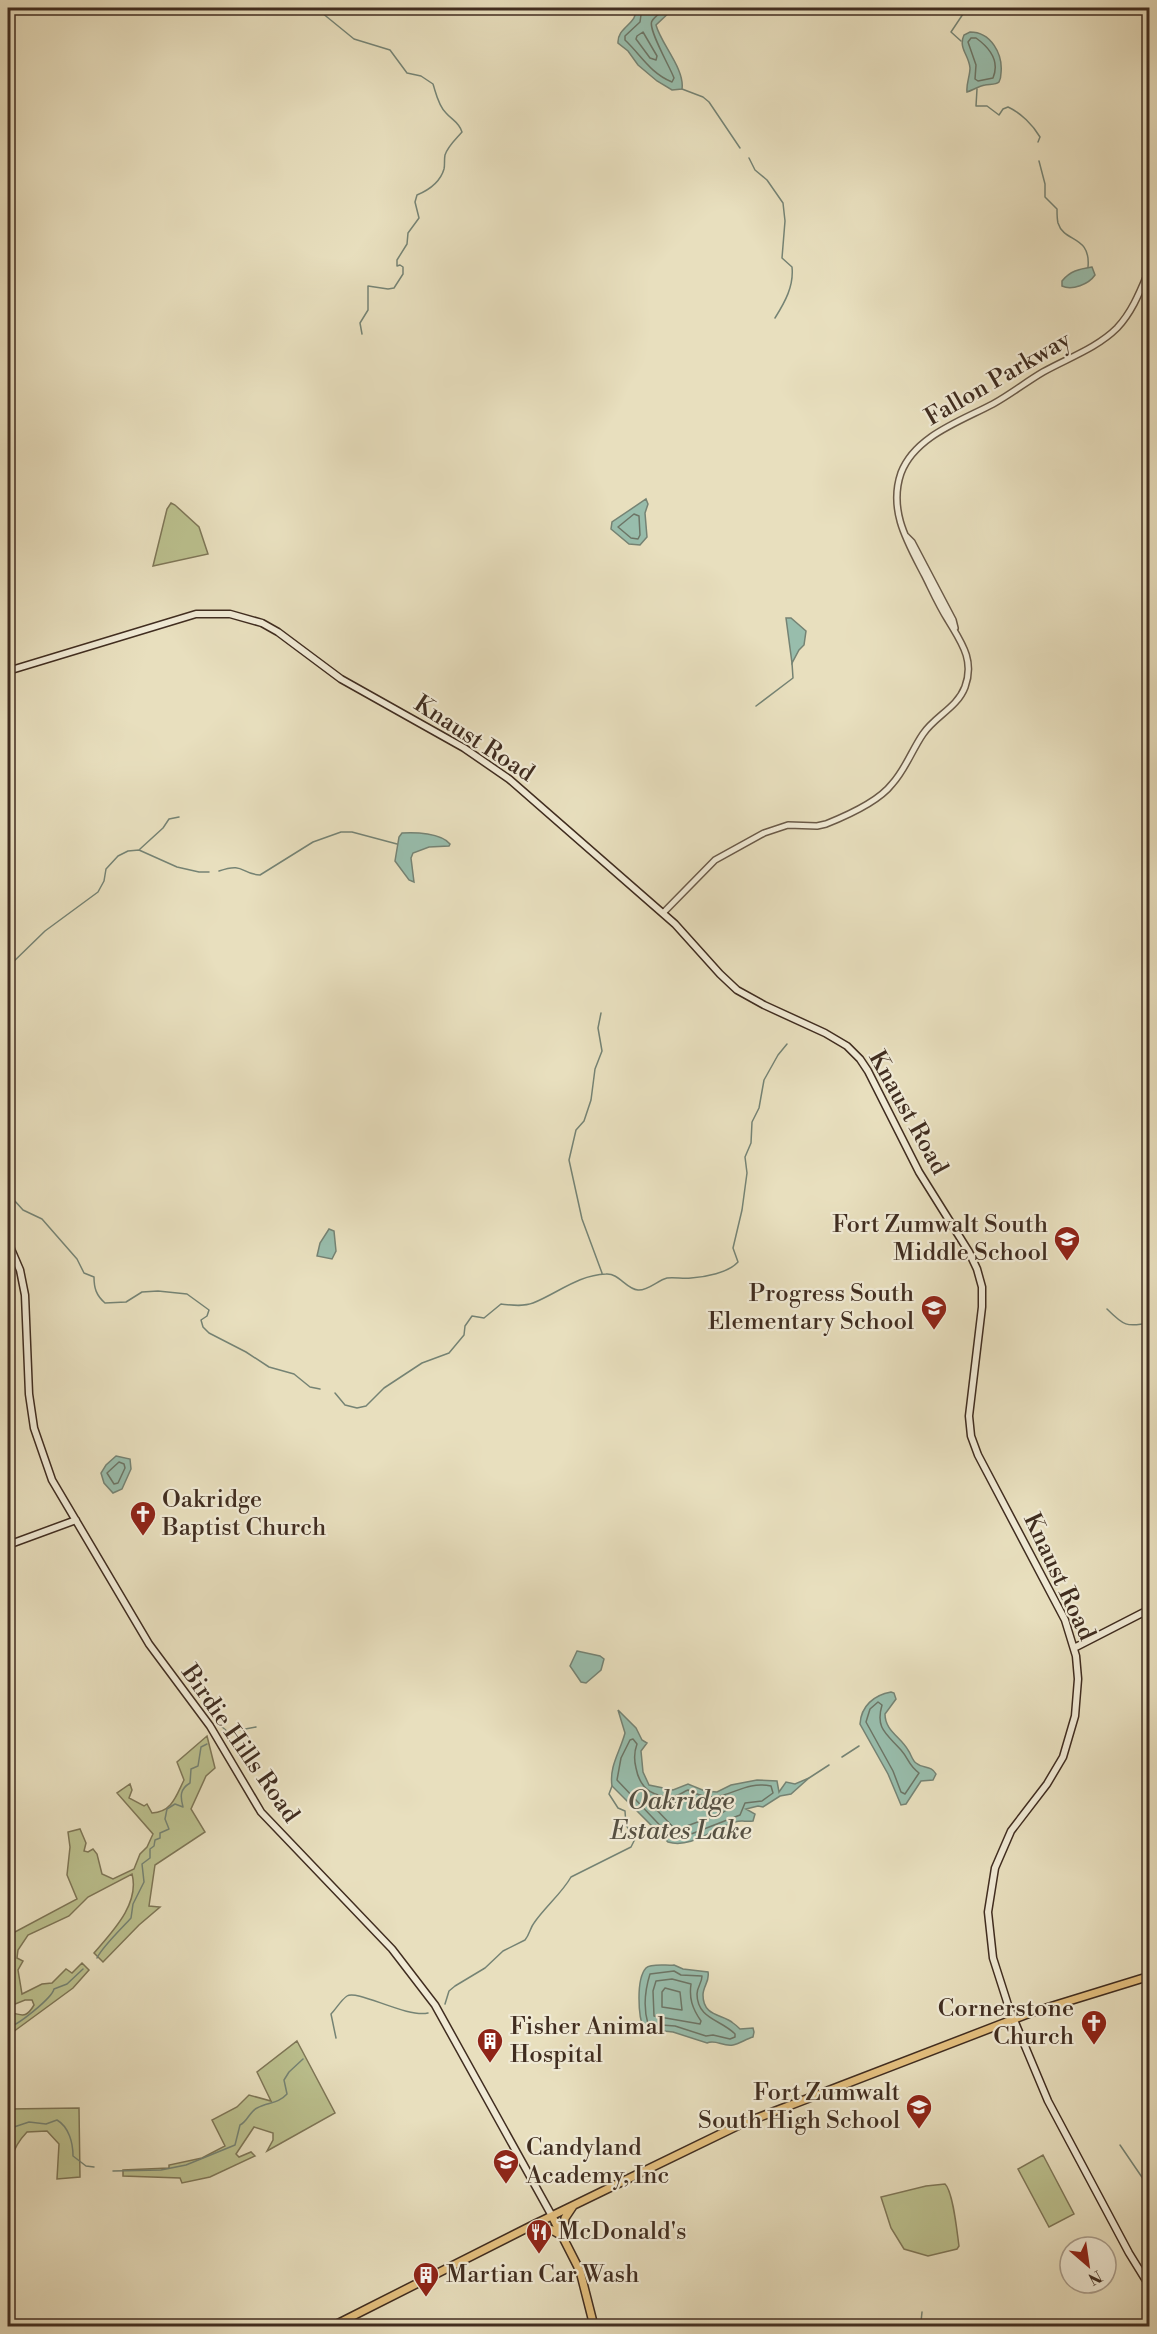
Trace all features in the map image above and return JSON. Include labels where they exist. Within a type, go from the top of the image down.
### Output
[{"type":"main road","name":"Knaust Road","points":[[8,671],[196,614],[230,614],[262,623],[278,632],[341,679],[464,748],[500,772],[663,914],[737,990],[834,1037],[853,1051],[867,1071],[919,1172],[969,1252],[979,1276],[982,1300],[969,1406],[971,1436],[978,1455],[1061,1613],[1074,1648],[1078,1670],[1077,1699],[1067,1746],[1052,1777],[1023,1813],[1006,1840],[995,1868],[988,1922],[993,1958],[1014,2020],[1048,2101],[1149,2287]]},
{"type":"main road","name":"Birdie Hills Road","points":[[8,1242],[20,1270],[26,1295],[28,1395],[34,1428],[52,1480],[150,1644],[210,1726],[261,1812],[392,1949],[435,2005],[552,2216]]},
{"type":"main road","points":[[8,1545],[76,1520]]},
{"type":"main road","points":[[1074,1648],[1149,1609]]},
{"type":"main road","points":[[333,2326],[739,2125],[1068,2000],[1149,1976]]},
{"type":"main road","points":[[563,2237],[565,2218],[574,2205]]},
{"type":"main road","points":[[552,2216],[586,2288],[594,2326]]},
{"type":"main road","points":[[533,2225],[552,2230],[563,2237]]},
{"type":"street","name":"Fallon Parkway","points":[[663,914],[715,860],[782,826],[826,824],[887,790],[929,726],[952,707],[964,689],[969,673],[968,661],[948,610],[912,542],[905,534],[897,513],[896,495],[903,469],[918,447],[936,435],[1006,397],[1042,373],[1109,335],[1131,310],[1149,268]]},
{"type":"shaded area","points":[[171,503],[199,527],[208,554],[153,566],[167,509]]},
{"type":"shaded area","points":[[207,1736],[215,1768],[206,1776],[191,1809],[205,1832],[155,1865],[149,1906],[160,1907],[103,1962],[94,1953],[116,1927],[128,1907],[132,1896],[132,1874],[88,1897],[69,1916],[28,1935],[18,1950],[17,1958],[23,1961],[18,1970],[22,1994],[42,1984],[52,1983],[66,1969],[72,1973],[82,1963],[89,1970],[73,1988],[13,2032],[14,2071],[8,2071],[8,2013],[25,2015],[34,2005],[32,2000],[25,2000],[8,2007],[8,1955],[12,1947],[13,1933],[77,1899],[67,1875],[70,1847],[68,1832],[80,1829],[86,1843],[84,1851],[88,1852],[93,1849],[97,1854],[102,1874],[113,1879],[134,1869],[140,1854],[147,1847],[153,1834],[117,1793],[130,1784],[132,1790],[129,1798],[144,1806],[147,1804],[152,1813],[164,1810],[176,1797],[184,1780],[177,1762]]},
{"type":"shaded area","points":[[297,2041],[335,2113],[267,2151],[273,2140],[273,2133],[254,2127],[236,2154],[239,2157],[251,2152],[255,2156],[210,2177],[182,2183],[180,2178],[123,2176],[123,2170],[169,2168],[169,2165],[202,2158],[225,2146],[212,2120],[237,2107],[249,2095],[271,2101],[257,2072]]},
{"type":"shaded area","points":[[79,2108],[80,2177],[57,2179],[59,2144],[47,2131],[27,2132],[13,2153],[10,2167],[10,2192],[8,2192],[8,2109]]},
{"type":"shaded area","points":[[1043,2155],[1074,2214],[1049,2227],[1018,2169]]},
{"type":"shaded area","points":[[945,2184],[952,2203],[959,2246],[957,2249],[928,2256],[904,2249],[891,2228],[881,2197],[926,2186]]},
{"type":"water","points":[[636,8],[674,8],[656,25],[680,73],[682,89],[672,90],[657,81],[618,43],[621,33],[634,18]]},
{"type":"water","points":[[970,32],[984,36],[994,45],[1000,59],[1001,73],[998,83],[967,92],[970,68],[962,40],[964,35]]},
{"type":"water","points":[[1092,267],[1095,275],[1089,281],[1075,287],[1062,286],[1062,281],[1072,273]]},
{"type":"water","points":[[646,499],[648,504],[645,513],[647,537],[640,545],[629,544],[611,529],[612,522]]},
{"type":"water","points":[[786,618],[791,618],[806,631],[804,645],[792,663]]},
{"type":"water","points":[[402,833],[434,835],[450,844],[449,846],[429,847],[413,853],[411,858],[414,882],[409,880],[395,861],[399,837]]},
{"type":"water","points":[[329,1229],[334,1231],[336,1251],[332,1259],[317,1256],[320,1243]]},
{"type":"water","points":[[116,1456],[130,1459],[131,1469],[122,1489],[113,1493],[104,1483],[101,1473]]},
{"type":"water","points":[[577,1651],[604,1659],[601,1670],[586,1683],[581,1682],[570,1666]]},
{"type":"water","points":[[891,1692],[894,1693],[896,1699],[885,1714],[888,1725],[905,1745],[915,1762],[932,1769],[936,1774],[933,1780],[921,1781],[906,1804],[901,1805],[888,1774],[860,1724],[863,1712],[870,1702]]},
{"type":"water","name":"Oakridge Estates Lake","points":[[618,1710],[647,1743],[641,1751],[643,1772],[649,1785],[673,1790],[688,1784],[705,1791],[717,1792],[731,1785],[757,1780],[777,1781],[779,1792],[786,1782],[795,1784],[809,1778],[791,1794],[780,1796],[763,1807],[746,1809],[755,1814],[753,1821],[735,1822],[685,1843],[668,1842],[612,1786],[613,1765],[625,1733]]},
{"type":"water","points":[[674,1965],[683,1969],[708,1972],[703,1995],[706,2007],[740,2029],[753,2028],[753,2037],[729,2045],[707,2043],[673,2032],[644,2029],[640,2016],[639,1998],[643,1973],[646,1968],[652,1966]]},
{"type":"waterway","points":[[316,8],[354,39],[390,50],[407,73],[421,76],[433,84],[441,106],[462,132],[446,152],[444,169],[440,178],[430,188],[417,195],[415,202],[419,218],[408,233],[407,244],[397,260],[397,266],[403,267],[403,274],[394,288],[368,286],[368,310],[360,323],[362,334]]},
{"type":"waterway","points":[[961,41],[951,32],[967,8]]},
{"type":"waterway","points":[[682,89],[703,97],[709,102],[740,148]]},
{"type":"waterway","points":[[977,89],[976,106],[987,106],[999,115],[1003,109],[1008,107],[1034,128],[1040,137],[1038,142]]},
{"type":"waterway","points":[[749,158],[755,170],[767,180],[783,203],[785,221],[782,258],[792,267],[792,281],[775,318]]},
{"type":"waterway","points":[[1039,161],[1045,184],[1045,197],[1057,209],[1061,229],[1085,249],[1088,267]]},
{"type":"waterway","points":[[756,706],[793,678],[792,663]]},
{"type":"waterway","points":[[140,849],[163,828],[169,819],[179,817]]},
{"type":"waterway","points":[[219,871],[238,868],[260,875],[313,842],[341,832],[352,832],[397,844]]},
{"type":"waterway","points":[[8,967],[45,931],[98,892],[104,881],[106,869],[118,856],[128,851],[139,850],[177,867],[209,872]]},
{"type":"waterway","points":[[601,1013],[598,1028],[602,1051],[595,1069],[591,1100],[584,1121],[576,1130],[569,1160],[582,1219],[602,1273]]},
{"type":"waterway","points":[[335,1393],[345,1405],[357,1408],[366,1406],[384,1388],[422,1363],[449,1353],[464,1335],[465,1326],[472,1316],[484,1318],[501,1304],[529,1304],[577,1281],[596,1275],[611,1274],[630,1287],[642,1290],[667,1278],[703,1277],[734,1266],[738,1262],[733,1248],[742,1210],[747,1173],[745,1157],[751,1143],[752,1122],[759,1108],[764,1080],[787,1044]]},
{"type":"waterway","points":[[8,1197],[23,1210],[42,1219],[77,1259],[84,1273],[94,1277],[96,1291],[105,1303],[126,1302],[142,1292],[187,1294],[209,1310],[207,1316],[201,1320],[203,1327],[209,1333],[269,1367],[294,1374],[310,1387],[320,1389]]},
{"type":"waterway","points":[[1107,1309],[1126,1324],[1150,1323]]},
{"type":"waterway","points":[[211,1712],[228,1732]]},
{"type":"waterway","points":[[226,1735],[229,1732],[256,1727]]},
{"type":"waterway","points":[[97,1958],[131,1918],[133,1904],[144,1882],[142,1864],[150,1858],[150,1849],[154,1846],[155,1840],[160,1838],[160,1833],[169,1829],[165,1819],[167,1809],[175,1804],[183,1807],[181,1796],[183,1790],[190,1783],[191,1769],[198,1766],[201,1747],[207,1744]]},
{"type":"waterway","points":[[842,1757],[859,1746]]},
{"type":"waterway","points":[[809,1778],[829,1765]]},
{"type":"waterway","points":[[445,2004],[449,1991],[455,1986],[485,1968],[503,1951],[525,1940],[534,1923],[571,1877],[631,1847],[635,1839],[626,1825],[625,1811],[618,1808],[609,1794],[612,1786]]},
{"type":"waterway","points":[[8,2027],[26,2017],[41,2005],[54,1989],[67,1984],[83,1969]]},
{"type":"waterway","points":[[336,2038],[331,2014],[347,1996],[361,1996],[407,2011],[428,2013]]},
{"type":"waterway","points":[[113,2171],[161,2170],[186,2165],[235,2145],[240,2125],[252,2112],[261,2106],[280,2100],[287,2094],[284,2080],[303,2059]]},
{"type":"waterway","points":[[8,2129],[29,2122],[46,2124],[57,2120],[70,2136],[73,2156],[86,2166],[94,2167]]},
{"type":"waterway","points":[[1120,2145],[1150,2189]]},
{"type":"waterway","points":[[918,2326],[922,2312]]},
{"type":"place","name":"Fort Zumwalt South Middle School","points":[[1067,1262]]},
{"type":"place","name":"Progress South Elementary School","points":[[934,1331]]},
{"type":"place","name":"Oakridge Baptist Church","points":[[143,1537]]},
{"type":"place","name":"Cornerstone Church","points":[[1094,2046]]},
{"type":"place","name":"Fisher Animal Hospital","points":[[490,2064]]},
{"type":"place","name":"Fort Zumwalt South High School","points":[[919,2130]]},
{"type":"place","name":"Candyland Academy, Inc","points":[[506,2185]]},
{"type":"place","name":"McDonald's","points":[[539,2255]]},
{"type":"place","name":"Martian Car Wash","points":[[426,2298]]}]
